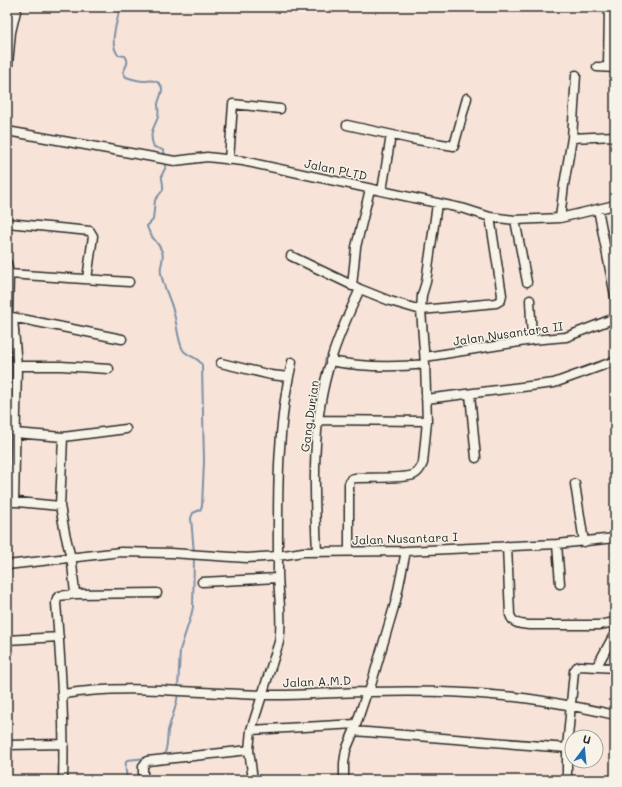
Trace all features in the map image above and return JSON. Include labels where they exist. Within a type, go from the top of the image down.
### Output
[{"type":"street","points":[[7,75],[11,32],[17,7]]},
{"type":"street","points":[[597,67],[611,67],[610,7]]},
{"type":"street","points":[[560,218],[572,138],[576,75]]},
{"type":"street","points":[[347,125],[391,135],[454,146],[467,98]]},
{"type":"street","points":[[229,160],[233,104],[280,109]]},
{"type":"street","name":"Jalan PLTD","points":[[7,131],[176,161],[207,157],[243,161],[465,209],[490,217],[515,220],[560,218],[615,205]]},
{"type":"street","points":[[382,192],[391,135]]},
{"type":"street","points":[[572,138],[615,136]]},
{"type":"street","name":"Gang Durian","points":[[317,552],[315,452],[318,420],[330,361],[356,288],[356,247],[370,189]]},
{"type":"street","points":[[349,552],[350,482],[355,478],[409,476],[417,473],[423,463],[427,421],[425,361],[420,310],[426,282],[437,204]]},
{"type":"street","points":[[598,209],[615,296]]},
{"type":"street","points":[[291,256],[356,288],[390,301],[420,310],[488,304],[500,301],[502,295],[490,217]]},
{"type":"street","points":[[515,220],[527,282]]},
{"type":"street","points":[[7,224],[90,231],[92,236],[88,279]]},
{"type":"street","points":[[7,263],[9,274],[9,317],[17,366],[15,433],[11,445],[10,501],[60,506]]},
{"type":"street","points":[[9,274],[129,282]]},
{"type":"street","points":[[530,300],[532,340]]},
{"type":"street","points":[[9,317],[122,339]]},
{"type":"street","name":"Jalan Nusantara II","points":[[330,361],[353,366],[388,367],[532,340],[566,337],[615,318]]},
{"type":"street","points":[[253,780],[249,750],[251,730],[281,632],[282,619],[278,578],[278,490],[284,414],[292,362]]},
{"type":"street","points":[[426,399],[554,383],[615,362]]},
{"type":"street","points":[[221,363],[289,377]]},
{"type":"street","points":[[17,366],[62,366],[109,369]]},
{"type":"street","points":[[470,394],[476,458]]},
{"type":"street","points":[[318,420],[427,421]]},
{"type":"street","points":[[15,433],[62,437],[126,429]]},
{"type":"street","points":[[62,437],[60,506],[70,557],[75,594]]},
{"type":"street","points":[[575,484],[584,542]]},
{"type":"street","name":"Jalan Nusantara I","points":[[7,565],[121,552],[192,554],[247,558],[278,556],[303,552],[406,551],[557,544],[615,538]]},
{"type":"street","points":[[557,544],[560,584]]},
{"type":"street","points":[[507,546],[510,615],[512,620],[518,624],[528,625],[600,626],[615,622]]},
{"type":"street","points":[[344,780],[346,750],[368,692],[396,600],[406,551]]},
{"type":"street","points":[[202,582],[278,578]]},
{"type":"street","points":[[63,780],[63,694],[57,598],[59,596],[75,594],[157,593]]},
{"type":"street","points":[[597,666],[615,633]]},
{"type":"street","points":[[7,640],[59,637]]},
{"type":"street","points":[[569,729],[576,669],[580,666],[615,668]]},
{"type":"street","name":"Jalan A.M.D","points":[[63,694],[102,689],[170,690],[262,695],[368,692],[444,692],[493,695],[572,706],[615,715]]},
{"type":"street","points":[[251,730],[355,727],[564,748]]},
{"type":"street","points":[[7,744],[64,744]]},
{"type":"street","points":[[143,780],[143,766],[147,762],[249,750]]},
{"type":"street","points":[[567,769],[567,780]]},
{"type":"waterway","points":[[120,7],[114,31],[114,44],[118,55],[125,56],[127,60],[127,64],[123,72],[126,77],[140,81],[154,81],[162,87],[158,104],[158,117],[152,131],[152,142],[154,147],[163,151],[165,157]]},
{"type":"waterway","points":[[165,161],[166,167],[162,177],[163,190],[155,200],[153,220],[147,226],[148,230],[159,245],[163,255],[161,268],[162,278],[173,309],[181,347],[185,352],[201,362],[202,365],[204,462],[202,506],[200,510],[193,513],[191,518],[194,553]]},
{"type":"waterway","points":[[178,689],[180,650],[193,607],[194,557]]},
{"type":"waterway","points":[[163,756],[167,748],[168,731],[178,693]]},
{"type":"waterway","points":[[126,780],[125,765],[127,760],[147,758]]}]
